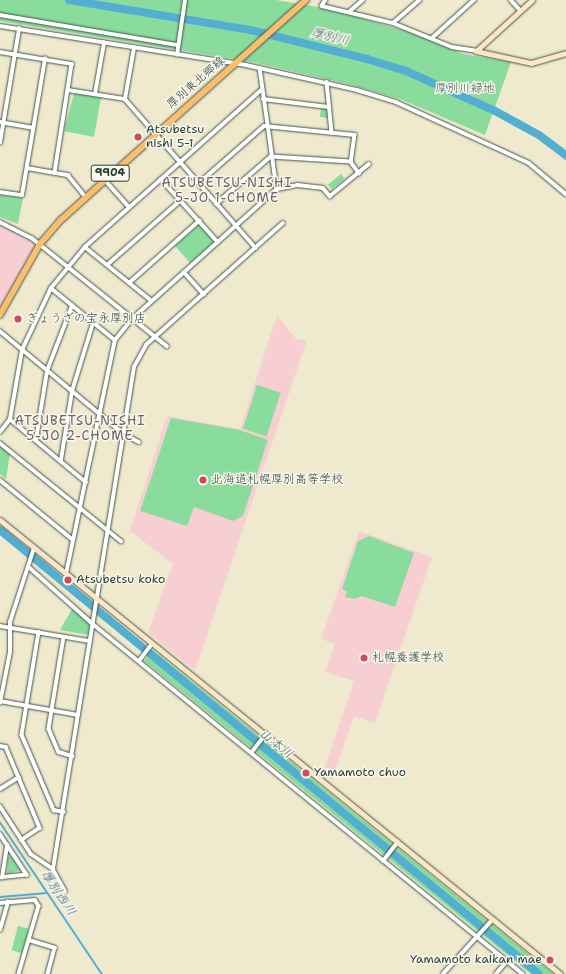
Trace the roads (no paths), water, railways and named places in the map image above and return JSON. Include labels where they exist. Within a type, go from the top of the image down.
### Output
[{"type":"main road","name":"厚別東北郷線","points":[[0,315],[40,244],[85,196],[306,0]]},
{"type":"street","points":[[177,54],[177,45],[185,0]]},
{"type":"street","points":[[326,0],[322,6],[393,23],[452,47],[531,63],[566,53]]},
{"type":"street","points":[[350,12],[363,0]]},
{"type":"street","points":[[393,23],[419,0]]},
{"type":"street","points":[[432,38],[474,0]]},
{"type":"street","points":[[511,0],[520,10]]},
{"type":"street","points":[[476,51],[532,0]]},
{"type":"street","points":[[0,15],[177,45]]},
{"type":"street","points":[[0,26],[260,68],[327,82],[396,102],[475,136],[529,163],[566,194]]},
{"type":"street","points":[[0,143],[2,122],[19,29]]},
{"type":"street","points":[[95,94],[104,43]]},
{"type":"street","points":[[125,99],[134,48]]},
{"type":"street","points":[[0,52],[72,64],[54,173]]},
{"type":"street","points":[[0,192],[22,195],[45,59]]},
{"type":"street","points":[[260,68],[261,90],[277,189]]},
{"type":"street","points":[[327,82],[332,133]]},
{"type":"street","points":[[68,90],[125,99],[256,248]]},
{"type":"street","points":[[0,432],[10,419],[22,350],[51,288],[85,247],[261,90]]},
{"type":"street","points":[[263,99],[330,107]]},
{"type":"street","points":[[2,122],[33,128]]},
{"type":"street","points":[[199,183],[267,126],[355,135],[351,162],[358,173]]},
{"type":"street","points":[[217,204],[271,157],[351,162]]},
{"type":"street","points":[[66,574],[78,507],[86,482],[98,412],[115,340],[133,318],[277,189],[298,185],[323,188],[330,196],[368,164]]},
{"type":"street","points":[[27,168],[68,175],[85,196]]},
{"type":"street","points":[[104,179],[129,207]]},
{"type":"street","points":[[161,179],[218,242]]},
{"type":"street","points":[[107,265],[181,200]]},
{"type":"street","points":[[129,283],[199,221]]},
{"type":"street","points":[[0,222],[40,244],[167,346]]},
{"type":"street","points":[[53,869],[64,812],[78,715],[134,367],[146,345],[283,223]]},
{"type":"street","points":[[85,247],[152,301]]},
{"type":"street","points":[[184,272],[204,294]]},
{"type":"street","points":[[51,288],[115,340]]},
{"type":"street","points":[[36,440],[47,371],[72,306]]},
{"type":"street","points":[[61,460],[72,392],[93,323]]},
{"type":"street","points":[[0,330],[72,392],[124,434],[139,442]]},
{"type":"street","points":[[10,419],[86,482]]},
{"type":"street","points":[[0,443],[121,541]]},
{"type":"street","points":[[0,480],[72,539]]},
{"type":"street","points":[[0,520],[34,551],[66,574],[266,734],[560,974]]},
{"type":"street","points":[[34,551],[9,627],[10,652],[0,702],[52,709],[78,715]]},
{"type":"street","points":[[29,567],[93,622],[478,936],[522,974]]},
{"type":"street","points":[[0,626],[90,641]]},
{"type":"street","points":[[39,632],[22,736],[54,810],[64,812]]},
{"type":"street","points":[[64,637],[49,729],[59,752],[72,756]]},
{"type":"street","points":[[140,659],[152,644]]},
{"type":"street","points":[[252,752],[266,734]]},
{"type":"street","points":[[0,746],[6,747],[40,828],[22,840]]},
{"type":"street","points":[[0,789],[19,777]]},
{"type":"street","points":[[0,806],[31,854],[53,869],[65,891]]},
{"type":"street","points":[[0,834],[8,845],[27,875],[1,878],[8,845]]},
{"type":"street","points":[[384,860],[398,842]]},
{"type":"street","points":[[0,903],[35,900],[39,906],[19,974]]},
{"type":"street","points":[[0,930],[8,902]]},
{"type":"street","points":[[443,974],[493,919]]},
{"type":"street","points":[[29,940],[55,948],[48,974]]},
{"type":"street","points":[[496,974],[507,961]]},
{"type":"waterway","name":"厚別川","points":[[69,0],[250,30],[367,59],[406,71],[495,111],[539,135],[566,155]]},
{"type":"waterway","name":"山本川","points":[[0,530],[539,974]]},
{"type":"waterway","name":"厚別西川","points":[[0,822],[102,974]]},
{"type":"waterway","points":[[0,897],[47,893]]},
{"type":"place","name":"Atsubetsu nishi 5-1","points":[[138,137]]},
{"type":"place","name":"ぎょうざの宝永厚別店","points":[[18,319]]},
{"type":"place","name":"北海道札幌厚別高等学校","points":[[203,480]]},
{"type":"place","name":"Atsubetsu koko","points":[[68,580]]},
{"type":"place","name":"札幌養護学校","points":[[364,658]]},
{"type":"place","name":"Yamamoto chuo","points":[[306,773]]},
{"type":"place","name":"Yamamoto kaikan mae","points":[[550,960]]},
{"type":"district","name":"ATSUBETSU-NISHI 5-JO 1-CHOME","points":[[227,192]]},
{"type":"district","name":"ATSUBETSU-NISHI 5-JO 2-CHOME","points":[[80,430]]},
{"type":"park label","name":"厚別川緑地","points":[[465,89]]}]
